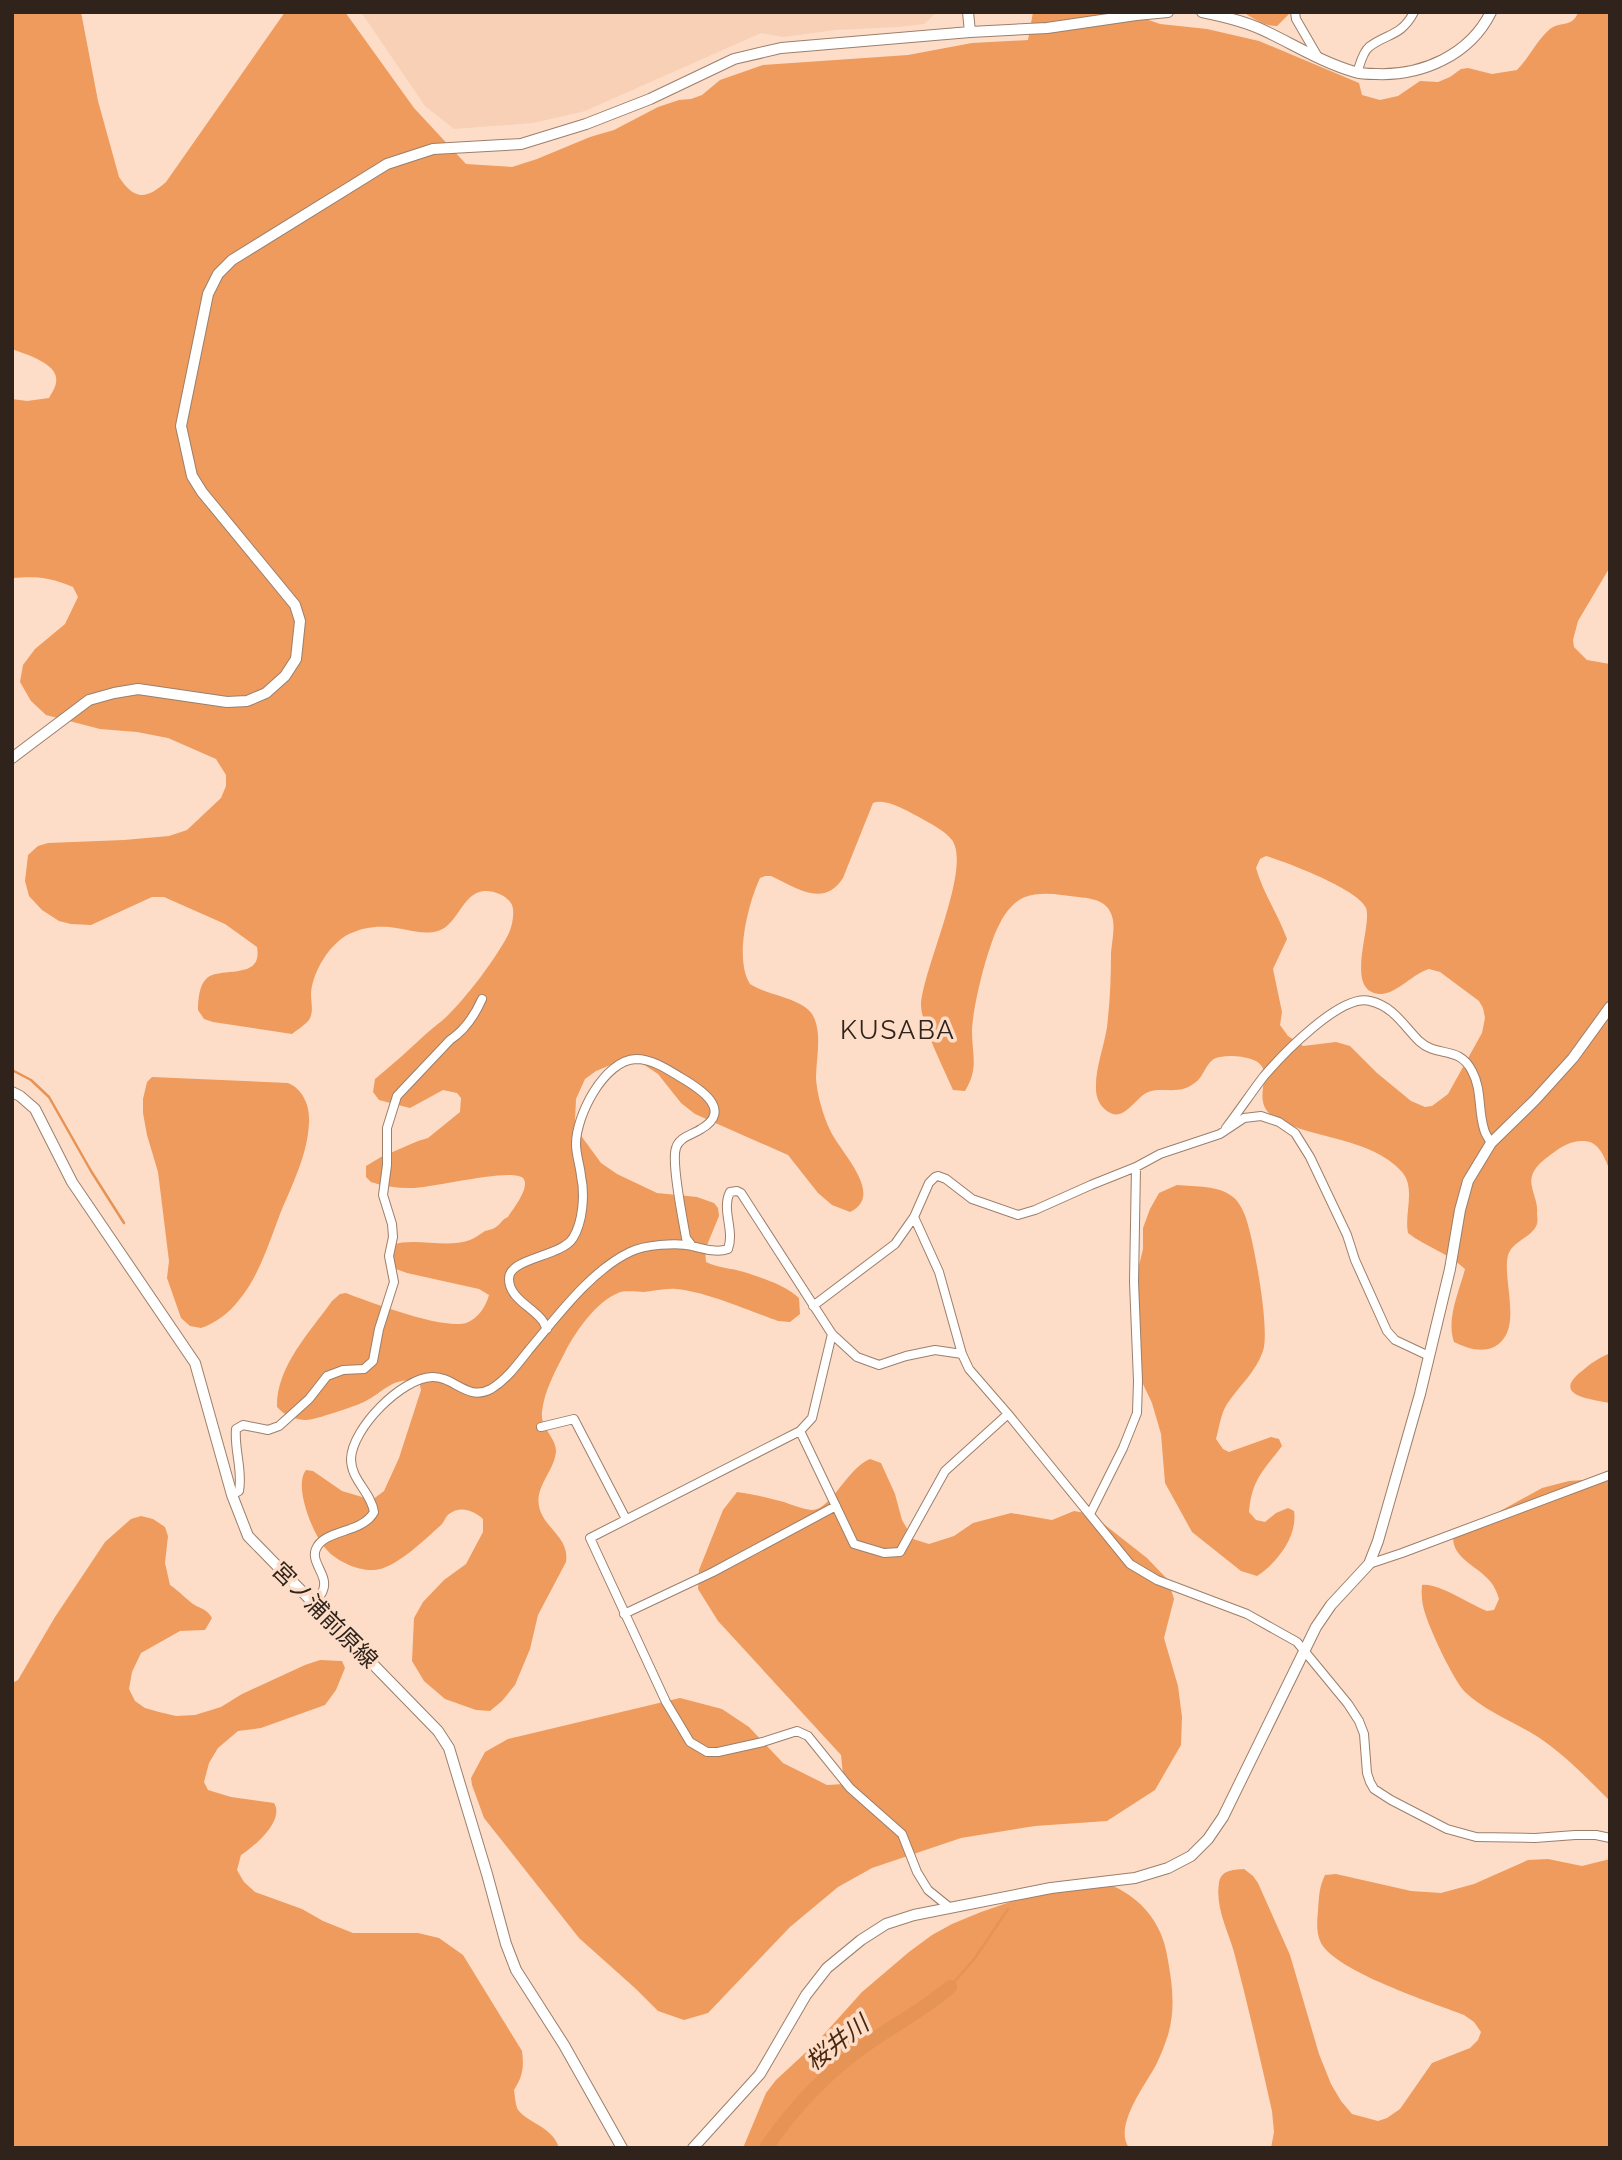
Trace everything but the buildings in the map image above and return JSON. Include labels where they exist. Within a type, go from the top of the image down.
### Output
[{"type":"street","points":[[968,12],[970,32]]},
{"type":"street","points":[[12,758],[89,700],[138,689],[227,702],[247,701],[266,693],[285,676],[296,659],[300,621],[295,606],[202,492],[191,476],[185,451],[181,426],[208,294],[218,274],[232,260],[387,164],[433,149],[521,144],[586,124],[650,99],[734,59],[781,48],[1047,28],[1168,12]]},
{"type":"street","points":[[1202,12],[1260,28],[1357,73],[1391,75],[1424,69],[1464,48],[1488,20],[1491,12]]},
{"type":"street","points":[[1295,12],[1296,19],[1318,57]]},
{"type":"street","points":[[1357,73],[1369,47],[1401,30],[1414,12]]},
{"type":"street","points":[[232,1495],[239,1491],[241,1480],[236,1429],[243,1425],[268,1430],[279,1426],[309,1399],[327,1376],[343,1370],[363,1369],[373,1361],[379,1329],[394,1282],[389,1256],[393,1237],[392,1224],[383,1195],[387,1165],[387,1128],[393,1104],[407,1083],[466,1025],[482,999]]},
{"type":"street","points":[[1220,1134],[1264,1077],[1315,1025],[1348,1004],[1365,1000],[1388,1008],[1425,1045],[1452,1053],[1466,1061],[1477,1082],[1483,1129],[1491,1143]]},
{"type":"street","points":[[692,2148],[760,2074],[806,1995],[827,1968],[861,1940],[886,1924],[914,1914],[1051,1888],[1135,1878],[1168,1868],[1191,1856],[1208,1839],[1223,1817],[1305,1650],[1331,1605],[1368,1564],[1387,1515],[1429,1356],[1468,1181],[1491,1143],[1573,1058],[1610,1007]]},
{"type":"street","points":[[547,1329],[543,1321],[513,1291],[509,1275],[523,1263],[558,1251],[572,1241],[582,1205],[582,1178],[576,1147],[579,1124],[602,1081],[614,1068],[629,1060],[645,1060],[667,1069],[709,1097],[714,1104],[715,1112],[711,1121],[683,1138],[676,1148],[675,1162],[686,1238],[692,1245]]},
{"type":"street","name":"宮ノ浦前原線","points":[[12,1092],[35,1109],[72,1182],[195,1363],[232,1495],[248,1536],[438,1731],[449,1748],[516,1970],[564,2045],[622,2148]]},
{"type":"street","points":[[813,1306],[895,1244],[914,1217],[929,1183],[938,1176],[972,1199],[1018,1215],[1136,1167],[1169,1150],[1220,1134],[1244,1118],[1261,1116],[1279,1122],[1295,1133],[1310,1157],[1387,1331],[1395,1340],[1429,1356]]},
{"type":"street","points":[[1090,1514],[1133,1425],[1138,1404],[1134,1293],[1136,1167]]},
{"type":"street","points":[[313,1603],[323,1591],[324,1580],[315,1556],[317,1546],[328,1538],[362,1524],[370,1519],[374,1512],[369,1496],[355,1476],[352,1466],[355,1442],[365,1424],[402,1388],[423,1378],[441,1377],[472,1393],[487,1391],[503,1380],[577,1295],[622,1256],[652,1246],[692,1245],[722,1252],[729,1249],[732,1240],[726,1204],[730,1192],[741,1193],[832,1334],[856,1357],[879,1365],[935,1350],[962,1354]]},
{"type":"street","points":[[914,1217],[939,1272],[962,1354],[969,1369],[1130,1564],[1157,1580],[1247,1614],[1297,1642],[1305,1650],[1359,1721],[1370,1782],[1374,1789],[1447,1829],[1476,1837],[1535,1838],[1574,1835],[1610,1838]]},
{"type":"street","points":[[832,1334],[812,1418],[800,1431],[590,1538],[666,1702],[690,1742],[707,1752],[718,1752],[802,1731],[850,1788],[902,1834],[917,1872],[928,1890],[949,1907]]},
{"type":"street","points":[[800,1431],[855,1544],[884,1553],[900,1552],[945,1471],[1008,1414]]},
{"type":"street","points":[[541,1427],[574,1419],[626,1519]]},
{"type":"street","points":[[1368,1564],[1610,1475]]},
{"type":"street","points":[[624,1614],[713,1572],[836,1506]]},
{"type":"shaded area","points":[[12,12],[81,12],[98,101],[119,177],[130,190],[141,195],[152,192],[166,182],[285,12],[345,12],[414,108],[466,164],[512,167],[614,130],[658,107],[702,95],[720,80],[763,65],[908,55],[972,43],[1028,40],[1033,12],[1126,12],[1160,24],[1207,29],[1259,41],[1359,83],[1362,95],[1380,100],[1398,96],[1420,81],[1438,82],[1461,69],[1468,68],[1492,74],[1517,70],[1550,29],[1570,22],[1578,12],[1610,12],[1610,567],[1578,621],[1573,640],[1574,647],[1587,660],[1610,664],[1610,1170],[1597,1146],[1588,1141],[1563,1146],[1537,1167],[1531,1181],[1537,1206],[1537,1224],[1508,1255],[1510,1317],[1506,1335],[1495,1346],[1482,1350],[1454,1342],[1452,1315],[1465,1269],[1408,1233],[1409,1193],[1402,1172],[1375,1152],[1359,1145],[1292,1126],[1277,1119],[1268,1112],[1263,1103],[1264,1070],[1260,1064],[1243,1057],[1215,1058],[1196,1082],[1183,1089],[1146,1093],[1118,1114],[1102,1107],[1097,1096],[1096,1081],[1107,1027],[1114,929],[1110,912],[1101,902],[1038,894],[1021,899],[1007,911],[991,945],[978,991],[972,1030],[972,1075],[965,1091],[953,1090],[929,1035],[921,1005],[952,895],[956,854],[952,840],[936,826],[895,805],[873,803],[843,878],[835,887],[827,892],[809,893],[771,876],[760,878],[747,916],[743,946],[745,973],[750,984],[792,1000],[812,1014],[818,1037],[816,1078],[819,1098],[830,1130],[862,1184],[860,1204],[850,1212],[832,1205],[818,1193],[788,1155],[695,1114],[681,1103],[658,1074],[643,1064],[620,1061],[585,1079],[576,1099],[575,1121],[582,1137],[601,1163],[617,1174],[657,1193],[697,1197],[714,1203],[719,1216],[705,1250],[706,1262],[751,1274],[787,1289],[799,1298],[800,1314],[790,1322],[778,1321],[713,1297],[672,1289],[621,1292],[594,1310],[581,1326],[554,1373],[542,1412],[543,1423],[554,1441],[556,1451],[542,1485],[539,1506],[545,1521],[564,1546],[566,1562],[538,1615],[530,1649],[515,1685],[502,1701],[490,1711],[476,1710],[445,1699],[424,1681],[412,1661],[414,1618],[423,1602],[444,1580],[466,1564],[483,1532],[483,1519],[467,1510],[454,1511],[426,1539],[391,1565],[374,1570],[361,1569],[335,1557],[326,1549],[306,1510],[302,1487],[306,1470],[313,1471],[342,1491],[372,1500],[384,1491],[399,1458],[421,1390],[419,1381],[395,1383],[364,1402],[306,1420],[286,1415],[277,1407],[278,1392],[296,1351],[340,1294],[346,1293],[424,1319],[455,1324],[466,1323],[474,1318],[486,1303],[489,1295],[479,1289],[407,1273],[393,1268],[385,1259],[392,1245],[411,1242],[460,1242],[495,1228],[508,1217],[520,1198],[525,1187],[523,1178],[503,1175],[399,1188],[371,1182],[366,1177],[366,1166],[428,1138],[460,1112],[461,1098],[457,1093],[443,1090],[410,1108],[379,1100],[373,1092],[375,1079],[445,1018],[474,986],[508,935],[513,920],[512,905],[500,894],[484,891],[470,897],[451,922],[438,931],[378,927],[349,934],[328,952],[323,960],[312,986],[311,1017],[292,1034],[213,1022],[204,1019],[198,1010],[201,989],[207,978],[248,969],[257,958],[257,947],[225,924],[164,897],[152,897],[91,925],[71,924],[59,921],[42,910],[29,896],[25,881],[28,855],[38,846],[48,843],[169,836],[187,830],[221,798],[226,786],[226,775],[216,759],[168,738],[100,729],[46,715],[31,701],[20,682],[23,665],[35,649],[65,624],[78,597],[73,587],[57,581],[36,577],[12,578],[12,399],[27,401],[49,398],[56,376],[47,365],[12,349]],"holes":[[[1266,856],[1336,885],[1350,893],[1366,908],[1361,972],[1370,991],[1388,993],[1429,969],[1440,972],[1479,1001],[1485,1018],[1482,1033],[1448,1094],[1432,1106],[1425,1107],[1411,1101],[1350,1046],[1336,1042],[1303,1046],[1288,1036],[1280,1025],[1282,1012],[1273,969],[1287,939],[1256,868],[1260,859]]]},
{"type":"shaded area","points":[[361,12],[937,12],[924,24],[836,30],[783,37],[761,33],[585,111],[533,123],[454,129],[425,106]]},
{"type":"shaded area","points":[[1243,12],[1291,12],[1277,26],[1272,26]]},
{"type":"shaded area","points":[[152,1077],[288,1083],[302,1094],[308,1110],[308,1134],[303,1158],[258,1270],[231,1309],[201,1328],[190,1326],[181,1318],[167,1278],[169,1261],[158,1172],[143,1113],[147,1082]]},
{"type":"shaded area","points":[[1177,1185],[1214,1188],[1233,1197],[1246,1218],[1254,1252],[1265,1326],[1263,1351],[1252,1372],[1225,1408],[1216,1439],[1223,1449],[1229,1452],[1271,1437],[1279,1439],[1282,1446],[1256,1483],[1249,1512],[1256,1520],[1265,1522],[1288,1508],[1294,1511],[1293,1530],[1279,1556],[1257,1576],[1241,1571],[1192,1532],[1165,1483],[1161,1434],[1143,1384],[1132,1315],[1135,1282],[1143,1249],[1143,1228],[1159,1193]]},
{"type":"shaded area","points":[[1610,1353],[1610,1403],[1584,1397],[1572,1391],[1570,1386],[1573,1379],[1592,1363]]},
{"type":"shaded area","points":[[870,1459],[881,1463],[895,1494],[902,1520],[913,1539],[929,1544],[954,1536],[973,1523],[1011,1513],[1052,1520],[1074,1511],[1091,1514],[1147,1558],[1168,1580],[1174,1599],[1164,1638],[1178,1686],[1182,1717],[1181,1745],[1155,1790],[1107,1821],[1035,1826],[961,1838],[872,1868],[838,1887],[790,1927],[708,2013],[684,2020],[658,2011],[579,1938],[484,1818],[471,1778],[485,1752],[508,1739],[680,1698],[722,1709],[749,1727],[783,1763],[827,1785],[844,1784],[841,1755],[718,1621],[698,1589],[699,1570],[723,1510],[737,1492],[811,1510],[818,1509],[854,1471]]},
{"type":"shaded area","points":[[1610,1478],[1610,1801],[1548,1744],[1481,1705],[1465,1692],[1449,1667],[1433,1633],[1424,1608],[1422,1585],[1445,1590],[1487,1611],[1494,1610],[1499,1599],[1495,1589],[1488,1579],[1458,1553],[1453,1540],[1454,1531],[1495,1514],[1542,1488],[1569,1481]]},
{"type":"shaded area","points":[[141,1516],[153,1519],[165,1527],[168,1536],[165,1563],[170,1585],[212,1618],[205,1630],[180,1631],[141,1653],[132,1672],[129,1689],[135,1701],[145,1708],[176,1716],[195,1715],[221,1707],[242,1694],[320,1660],[342,1661],[345,1668],[336,1690],[325,1705],[261,1728],[238,1731],[218,1748],[209,1763],[204,1782],[208,1790],[231,1797],[274,1803],[276,1810],[272,1825],[241,1855],[237,1870],[244,1882],[255,1892],[302,1909],[353,1933],[418,1933],[439,1938],[463,1955],[522,2051],[522,2071],[514,2090],[517,2108],[551,2134],[559,2148],[12,2148],[12,1683],[18,1680],[55,1617],[105,1542],[131,1519]]},
{"type":"shaded area","points":[[1548,1859],[1582,1866],[1610,1859],[1610,2148],[1271,2148],[1274,2132],[1272,2111],[1234,1952],[1220,1910],[1218,1892],[1222,1875],[1244,1869],[1258,1883],[1290,1955],[1319,2054],[1331,2084],[1352,2114],[1378,2121],[1400,2109],[1432,2063],[1470,2048],[1481,2032],[1474,2022],[1464,2015],[1386,1985],[1345,1965],[1330,1954],[1321,1943],[1317,1927],[1320,1892],[1325,1875],[1336,1874],[1411,1891],[1441,1893],[1474,1884],[1528,1860]]},
{"type":"shaded area","points":[[1113,1886],[1142,1905],[1161,1933],[1172,1995],[1172,2014],[1166,2042],[1128,2117],[1125,2139],[1129,2148],[743,2148],[766,2093],[776,2080],[817,2042],[862,1992],[932,1935],[981,1912],[1045,1890]]},
{"type":"waterway","points":[[12,1070],[31,1080],[49,1097],[124,1223]]},
{"type":"waterway","points":[[950,1987],[975,1958],[1008,1909]]},
{"type":"waterway","name":"桜井川","points":[[766,2148],[801,2103],[828,2076],[857,2051],[950,1987]]},
{"type":"district","name":"KUSABA","points":[[898,1030]]}]
